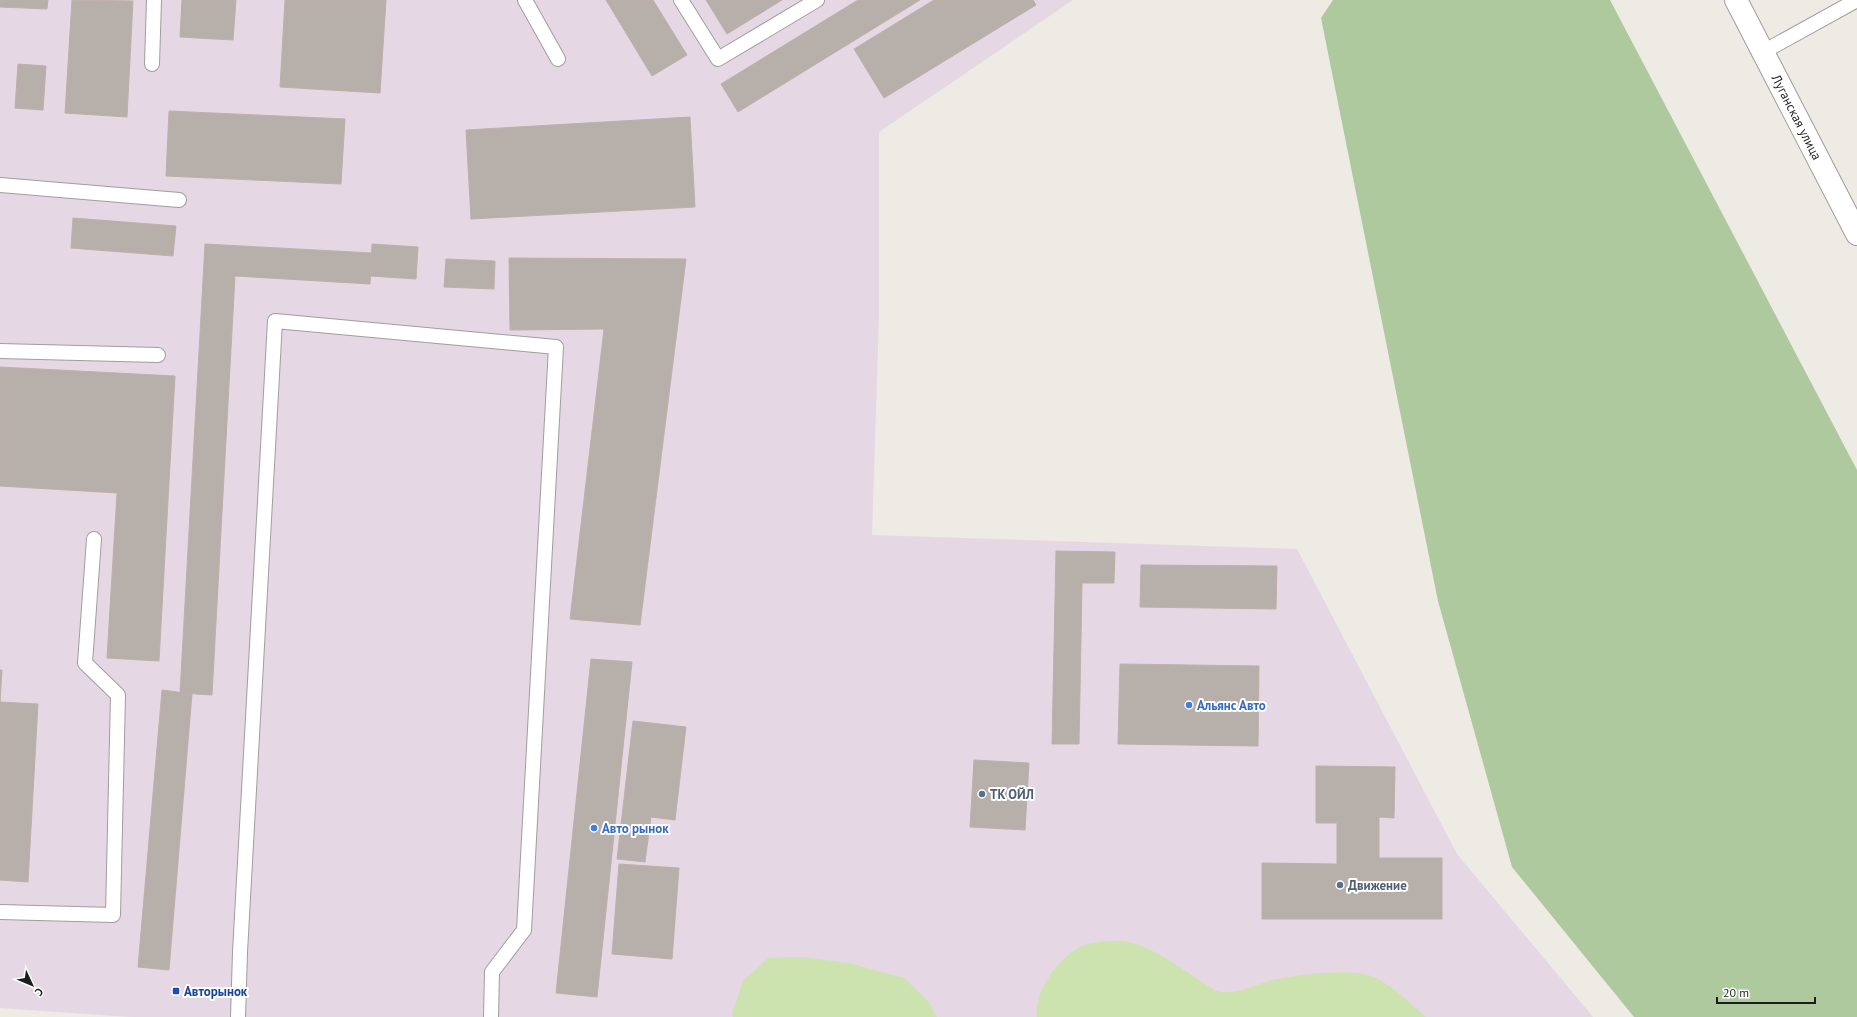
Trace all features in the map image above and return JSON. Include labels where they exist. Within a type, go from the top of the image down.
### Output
[{"type":"street","name":"Луганская улица","points":[[1736,0],[1857,234]]},
{"type":"lane","points":[[152,64],[154,0]]},
{"type":"lane","points":[[525,0],[558,60]]},
{"type":"lane","points":[[681,0],[718,59],[816,0]]},
{"type":"lane","points":[[1764,52],[1857,0]]},
{"type":"lane","points":[[0,185],[179,200]]},
{"type":"lane","points":[[238,1017],[240,944],[275,321],[556,347],[524,930],[492,972],[491,1017]]},
{"type":"lane","points":[[0,351],[158,355]]},
{"type":"lane","points":[[0,912],[113,915],[118,695],[85,663],[94,539]]},
{"type":"shaded area","points":[[0,0],[1073,0],[879,132],[879,315],[872,535],[1297,549],[1457,854],[1593,1017],[130,1017],[0,1008]]},
{"type":"green space","points":[[1333,0],[1610,0],[1857,470],[1857,1017],[1634,1017],[1512,867],[1438,601],[1321,18]]},
{"type":"green space","points":[[1121,941],[1145,947],[1157,953],[1216,991],[1223,992],[1237,991],[1269,981],[1309,974],[1340,972],[1368,975],[1391,987],[1426,1017],[1037,1017],[1039,997],[1043,987],[1048,978],[1062,961],[1078,948],[1088,944]]},
{"type":"green space","points":[[801,957],[849,963],[904,978],[928,1001],[937,1017],[733,1017],[732,1013],[743,981],[768,958]]},
{"type":"building","points":[[0,0],[48,0],[47,9],[0,7]]},
{"type":"building","points":[[72,0],[133,1],[127,117],[65,113]]},
{"type":"building","points":[[182,0],[236,0],[233,40],[180,37]]},
{"type":"building","points":[[285,0],[386,0],[380,93],[280,87]]},
{"type":"building","points":[[606,0],[653,0],[687,55],[652,76]]},
{"type":"building","points":[[706,0],[782,0],[727,34]]},
{"type":"building","points":[[858,0],[920,0],[738,112],[721,84]]},
{"type":"building","points":[[934,0],[1033,0],[1036,5],[884,98],[854,49]]},
{"type":"building","points":[[18,64],[46,66],[43,110],[15,108]]},
{"type":"building","points":[[169,111],[345,119],[341,184],[166,176]]},
{"type":"building","points":[[690,117],[695,207],[471,219],[466,130]]},
{"type":"building","points":[[73,218],[176,226],[173,256],[71,248]]},
{"type":"building","points":[[205,244],[372,253],[370,284],[235,276],[212,695],[180,693]]},
{"type":"building","points":[[372,244],[418,247],[416,279],[370,276]]},
{"type":"building","points":[[509,258],[686,259],[640,625],[570,619],[604,329],[510,330]]},
{"type":"building","points":[[446,259],[495,261],[494,289],[444,287]]},
{"type":"building","points":[[0,367],[175,376],[159,661],[107,658],[117,493],[0,486]]},
{"type":"building","points":[[1056,551],[1115,552],[1114,583],[1082,583],[1079,744],[1052,744]]},
{"type":"building","points":[[1141,565],[1277,566],[1276,609],[1140,607]]},
{"type":"building","name":"Авто рынок","points":[[591,659],[632,662],[597,997],[556,993]]},
{"type":"building","name":"Альянс Авто","points":[[1120,664],[1259,666],[1258,746],[1118,744]]},
{"type":"building","points":[[0,670],[2,670],[0,702]]},
{"type":"building","points":[[162,690],[192,694],[169,970],[138,967]]},
{"type":"building","points":[[0,702],[38,704],[28,882],[0,880]]},
{"type":"building","points":[[633,721],[686,727],[675,820],[651,817],[645,862],[617,859]]},
{"type":"building","points":[[974,760],[1029,763],[1025,830],[970,827]]},
{"type":"building","points":[[1316,766],[1395,767],[1394,818],[1379,817],[1379,858],[1442,858],[1442,919],[1262,919],[1262,863],[1337,864],[1337,823],[1316,823]]},
{"type":"building","points":[[619,864],[679,868],[672,959],[612,954]]},
{"type":"place","name":"Альянс Авто","points":[[1189,705]]},
{"type":"place","name":"ТК ОЙЛ","points":[[982,794]]},
{"type":"place","name":"Авто рынок","points":[[594,828]]},
{"type":"place","name":"Движение","points":[[1340,885]]},
{"type":"place","name":"Авторынок","points":[[176,991]]}]
